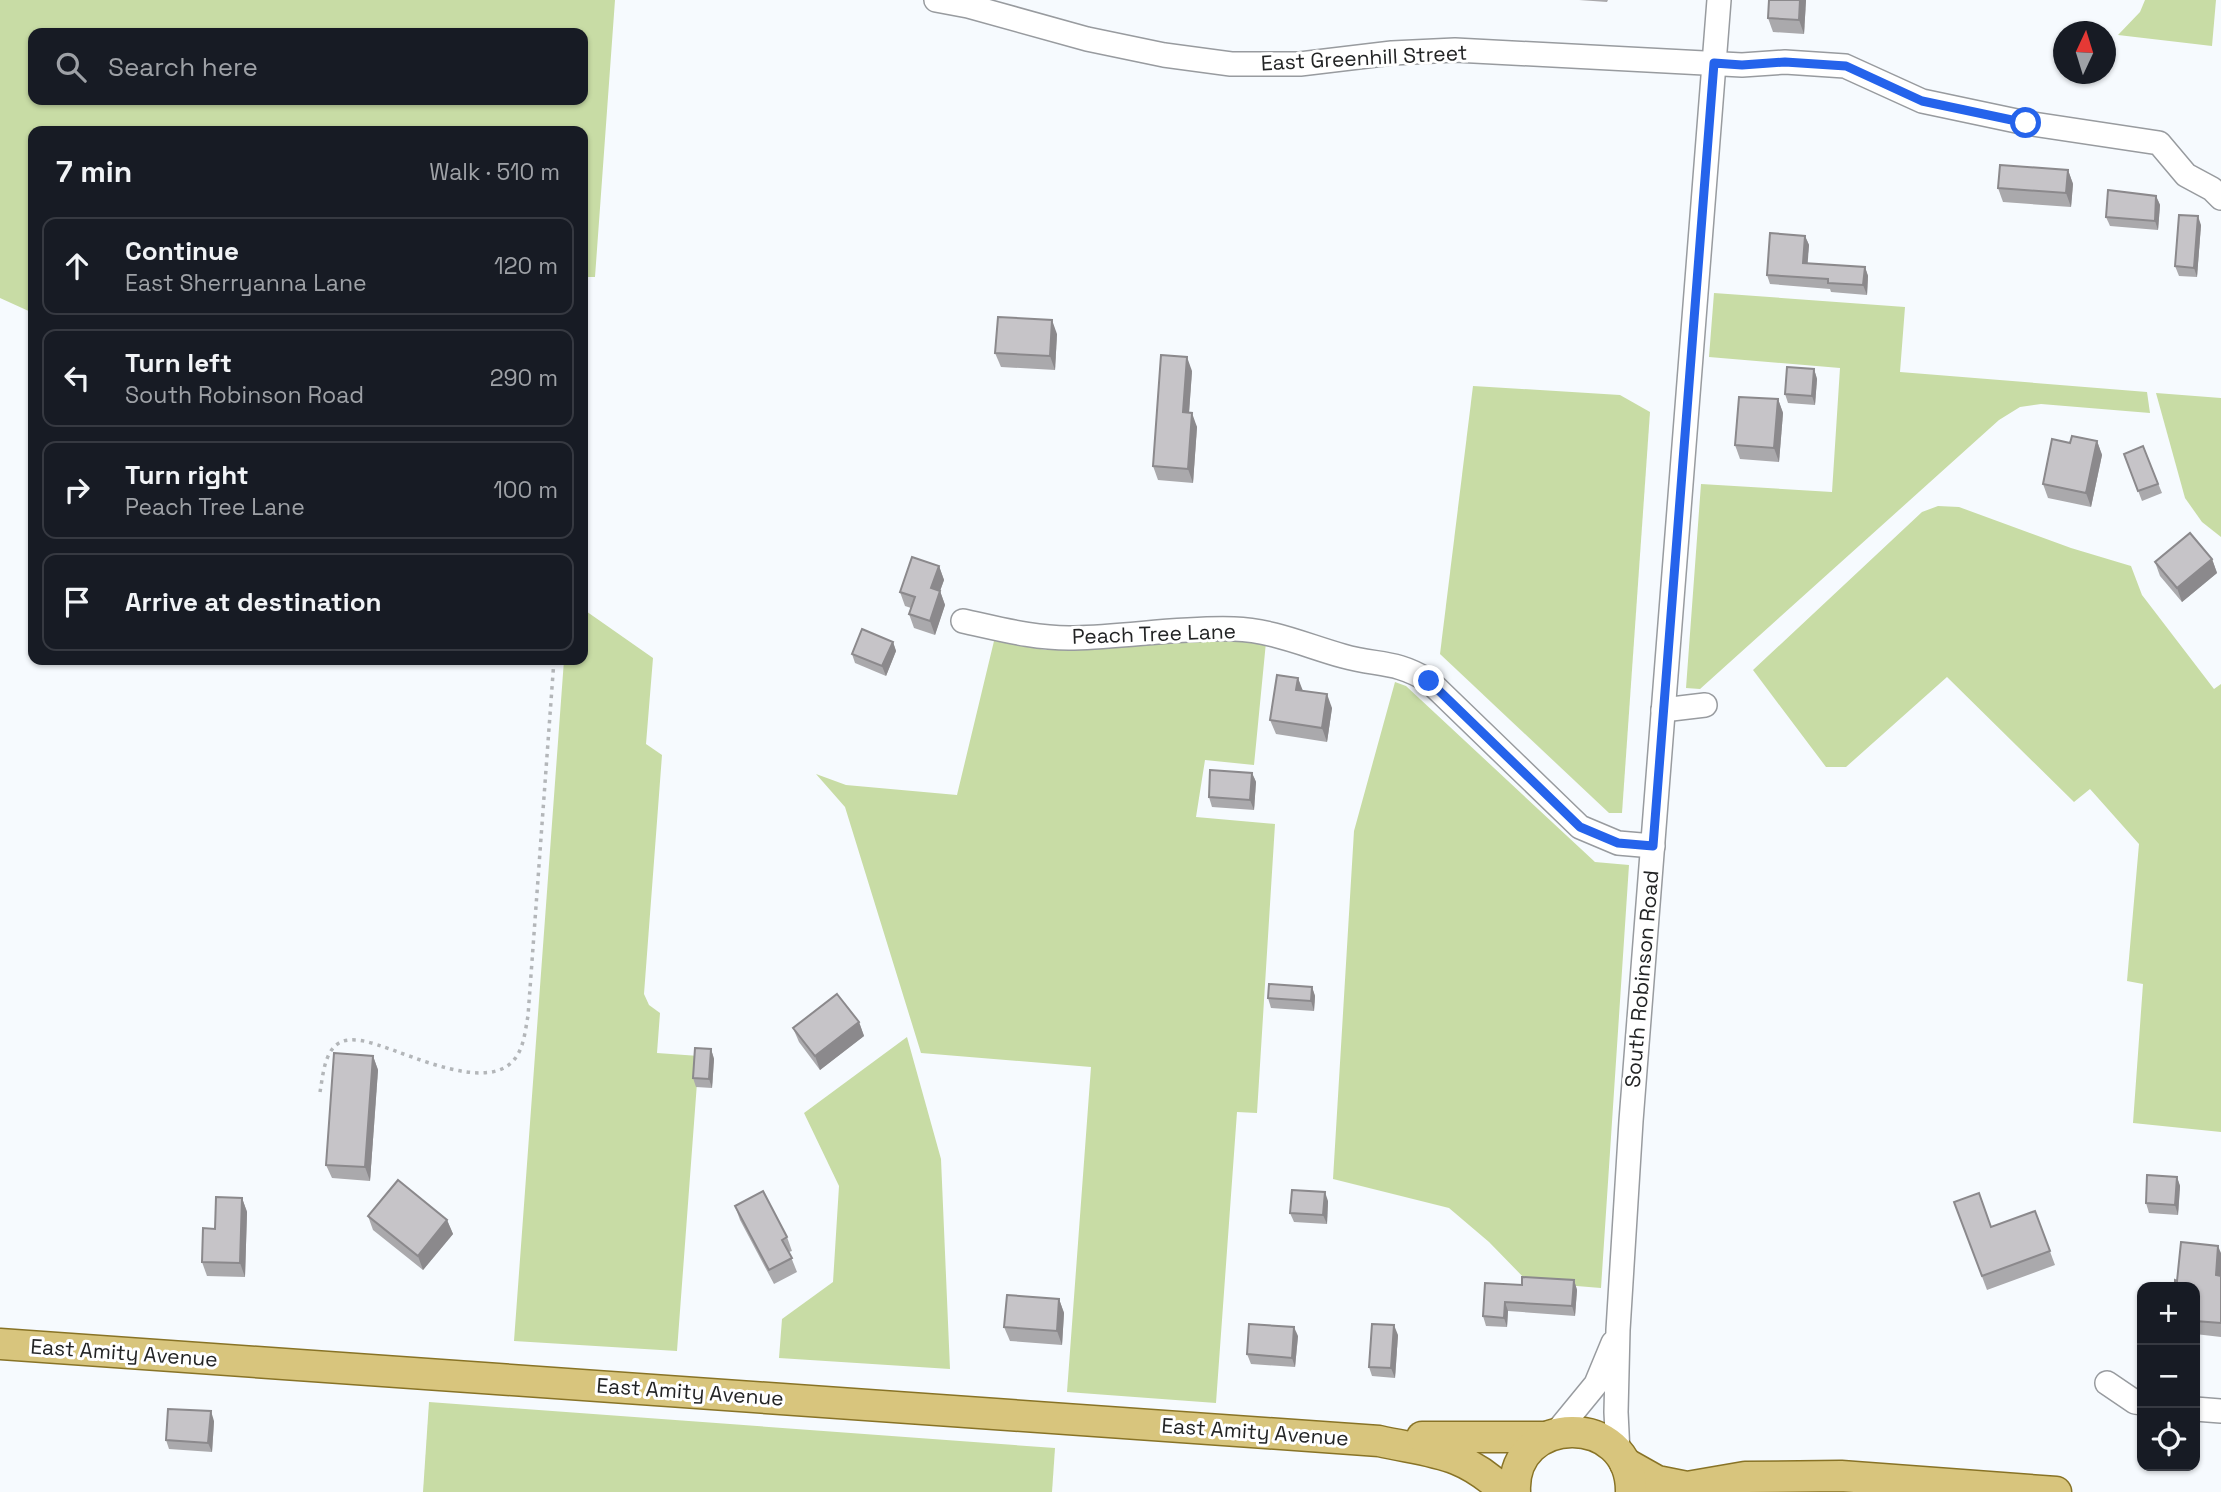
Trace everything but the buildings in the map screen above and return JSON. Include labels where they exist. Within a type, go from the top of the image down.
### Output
[{"type":"main road","name":"East Amity Avenue","points":[[0,1344],[1379,1441],[1448,1455],[1469,1463],[1489,1476],[1506,1492]]},
{"type":"main road","name":"East Amity Avenue","points":[[1379,1441],[1420,1437],[1551,1435],[1564,1431],[1582,1431],[1600,1437],[1625,1470]]},
{"type":"main road","points":[[1515,1492],[1521,1463],[1531,1448],[1551,1435]]},
{"type":"main road","points":[[1625,1470],[1657,1481],[1687,1487],[1745,1477],[1841,1476],[2056,1492]]},
{"type":"main road","points":[[1738,1492],[1786,1478]]},
{"type":"street","name":"East Greenhill Street","points":[[936,0],[1151,53],[1231,64],[1300,64],[1392,53],[1455,50],[1742,65],[1785,62],[1846,66],[1922,101],[2026,123],[2159,143],[2186,175],[2212,189],[2221,198]]},
{"type":"street","name":"South Robinson Road","points":[[1625,1470],[1616,1412],[1618,1330],[1631,1121],[1719,0]]},
{"type":"street","name":"Peach Tree Lane","points":[[963,621],[1031,636],[1073,638],[1198,629],[1254,631],[1346,657],[1395,664],[1429,681],[1580,827],[1618,843],[1653,846]]},
{"type":"street","points":[[1663,710],[1705,705]]},
{"type":"street","name":"South Robinson Road","points":[[1551,1435],[1596,1384],[1618,1330]]},
{"type":"street","points":[[2107,1383],[2137,1402]]},
{"type":"street","points":[[2200,1409],[2221,1411]]},
{"type":"path","points":[[320,1092],[330,1052],[340,1042],[352,1039],[370,1042],[464,1072],[486,1074],[500,1072],[513,1061],[522,1045],[528,1016],[554,665]]},
{"type":"green space","points":[[0,0],[615,0],[595,277],[588,277],[588,126],[28,126],[28,311],[0,298]]},
{"type":"green space","points":[[2145,0],[2216,0],[2212,46],[2118,35],[2140,12]]},
{"type":"green space","points":[[1714,293],[1905,307],[1900,372],[2147,392],[2150,413],[2041,404],[2020,407],[1999,420],[1700,689],[1686,688],[1701,484],[1832,492],[1840,368],[1709,357]]},
{"type":"green space","points":[[1473,386],[1620,395],[1650,412],[1622,813],[1609,813],[1440,654]]},
{"type":"green space","points":[[2156,393],[2221,398],[2221,537],[2202,522],[2185,498]]},
{"type":"green space","points":[[1938,506],[1959,507],[2071,548],[2131,566],[2142,595],[2214,689],[2221,684],[2221,1132],[2133,1123],[2143,984],[2127,981],[2139,844],[2090,789],[2074,802],[1947,677],[1846,767],[1826,767],[1753,670],[1922,512]]},
{"type":"green space","points":[[588,612],[653,658],[646,744],[662,755],[644,994],[649,1005],[660,1013],[657,1053],[699,1056],[677,1351],[514,1341],[564,665],[588,665]]},
{"type":"green space","points":[[1227,638],[1266,642],[1254,765],[1205,760],[1196,817],[1275,824],[1257,1113],[1237,1112],[1216,1403],[1067,1392],[1091,1067],[921,1053],[845,807],[816,774],[846,785],[957,795],[994,641],[1046,650]]},
{"type":"green space","points":[[1395,682],[1406,686],[1595,862],[1629,865],[1601,1288],[1528,1282],[1489,1242],[1449,1208],[1333,1179],[1354,831]]},
{"type":"green space","points":[[907,1037],[941,1159],[950,1369],[779,1358],[782,1319],[833,1282],[839,1186],[804,1113]]},
{"type":"green space","points":[[429,1402],[1055,1448],[1052,1492],[423,1492]]},
{"type":"route","points":[[1429,681],[1580,827],[1618,843],[1653,846],[1714,63],[1742,65],[1785,62],[1846,66],[1922,101],[2026,123]]}]
